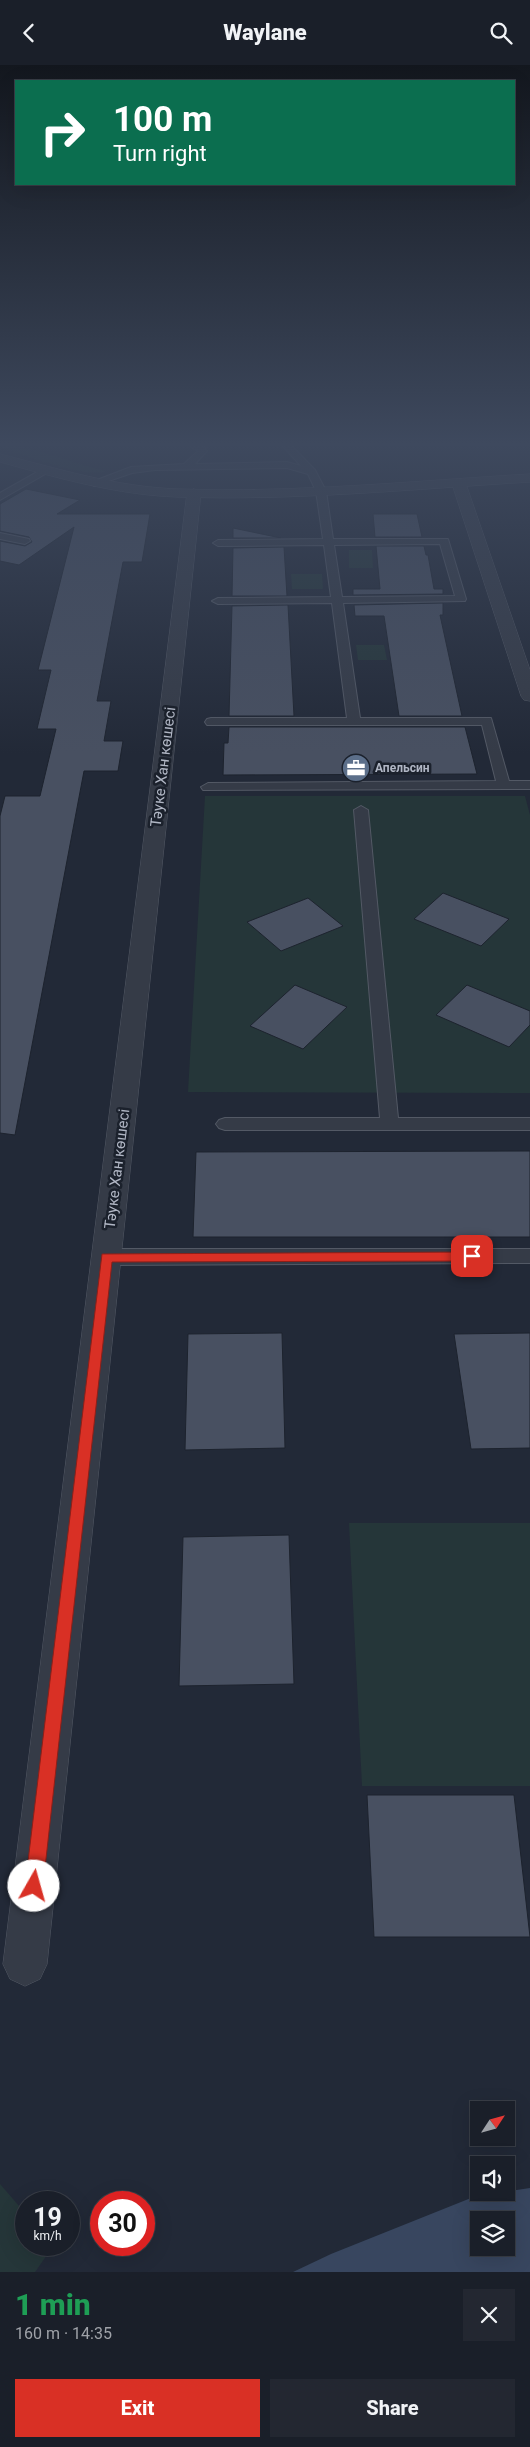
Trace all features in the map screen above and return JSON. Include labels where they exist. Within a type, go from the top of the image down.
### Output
[{"type":"street","name":"Тәуке Хан көшесі","points":[[25,1964],[188,548]]},
{"type":"street","points":[[481,548],[530,696]]},
{"type":"lane","points":[[330,548],[354,721]]},
{"type":"lane","points":[[218,601],[461,599],[446,548]]},
{"type":"lane","points":[[211,722],[487,721],[504,786]]},
{"type":"lane","points":[[208,787],[530,785]]},
{"type":"lane","points":[[361,810],[390,1124]]},
{"type":"lane","points":[[225,1123],[530,1124]]},
{"type":"lane","points":[[106,1257],[530,1256]]},
{"type":"shaded area","points":[[349,550],[372,550],[373,568],[349,568]]},
{"type":"shaded area","points":[[291,574],[322,574],[323,589],[292,589]]},
{"type":"shaded area","points":[[356,645],[384,645],[387,660],[358,660]]},
{"type":"shaded area","points":[[205,796],[525,796],[530,815],[530,1093],[188,1092]]},
{"type":"shaded area","points":[[349,1523],[530,1523],[530,1786],[362,1786]]},
{"type":"shaded area","points":[[0,2184],[15,2201],[15,2256],[46,2256],[35,2272],[0,2272]]},
{"type":"water","points":[[530,2188],[530,2272],[293,2272],[331,2254],[470,2198],[470,2201],[515,2201],[515,2190]]},
{"type":"building","points":[[0,548],[44,548],[19,565],[0,561]]},
{"type":"building","points":[[69,548],[144,548],[142,562],[123,562],[97,701],[111,701],[104,741],[123,741],[118,771],[84,771],[15,1135],[0,1133],[0,816],[5,796],[40,796],[56,729],[37,729],[51,670],[38,670]]},
{"type":"building","points":[[233,548],[284,548],[287,596],[232,596]]},
{"type":"building","points":[[376,548],[424,548],[426,555],[428,555],[434,589],[443,589],[443,594],[353,595],[353,589],[380,589]]},
{"type":"building","points":[[443,603],[443,615],[440,615],[462,716],[399,716],[384,616],[355,616],[354,605]]},
{"type":"building","points":[[288,605],[294,716],[229,716],[232,606]]},
{"type":"building","points":[[229,727],[465,727],[477,774],[223,775],[224,743],[228,743]]},
{"type":"building","points":[[443,893],[509,919],[481,946],[414,919]]},
{"type":"building","points":[[308,898],[343,926],[281,951],[247,922]]},
{"type":"building","points":[[295,985],[347,1007],[303,1049],[250,1026]]},
{"type":"building","points":[[467,985],[530,1011],[530,1025],[509,1047],[436,1015]]},
{"type":"building","points":[[530,1151],[530,1237],[193,1237],[196,1152]]},
{"type":"building","points":[[282,1333],[285,1448],[185,1450],[188,1334]]},
{"type":"building","points":[[530,1333],[530,1448],[471,1449],[454,1334]]},
{"type":"building","points":[[289,1535],[294,1684],[179,1686],[183,1537]]},
{"type":"building","points":[[367,1795],[514,1795],[530,1937],[374,1937]]},
{"type":"place","name":"Апельсин","points":[[356,768]]},
{"type":"route","points":[[34,1886],[106,1257],[472,1256]]}]
